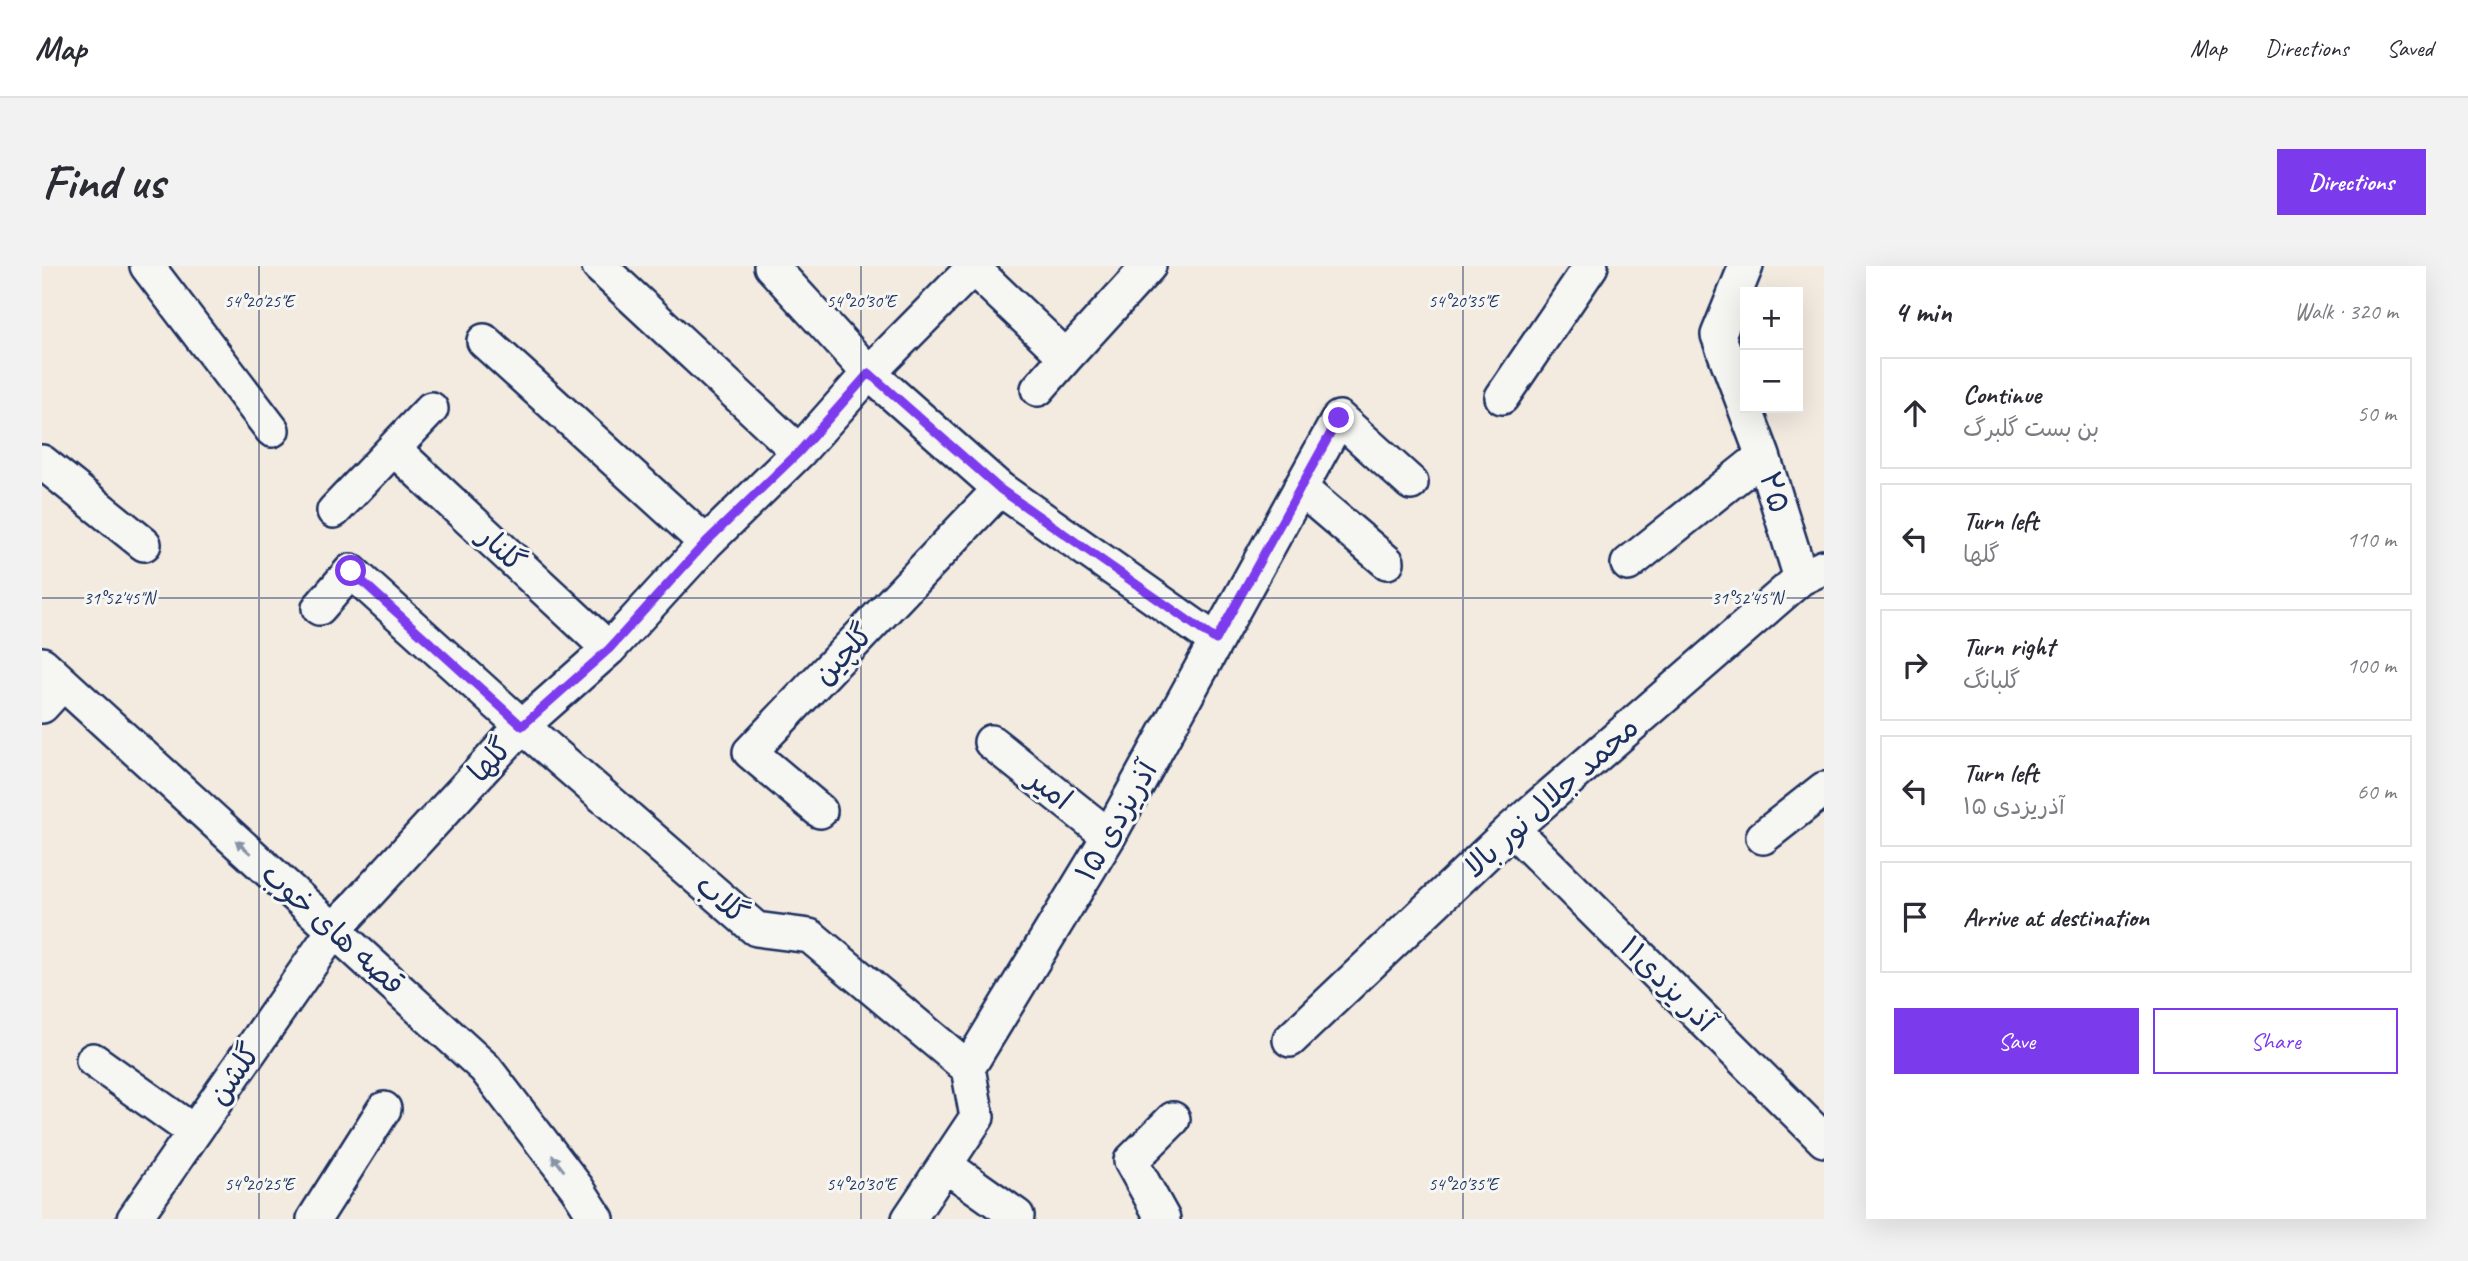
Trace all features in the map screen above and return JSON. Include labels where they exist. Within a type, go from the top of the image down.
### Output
[{"type":"street","points":[[147,266],[272,430]]},
{"type":"street","points":[[599,266],[799,452]]},
{"type":"street","points":[[771,266],[869,373],[1000,489],[1216,640]]},
{"type":"street","points":[[1038,388],[1149,266]]},
{"type":"street","points":[[1502,397],[1591,266]]},
{"type":"street","name":"۲۵","points":[[1740,394],[1718,335],[1746,266]]},
{"type":"street","points":[[974,267],[1066,357]]},
{"type":"street","name":"گلها","points":[[334,930],[522,726],[609,649],[706,542],[799,452],[869,373],[974,267]]},
{"type":"street","points":[[484,341],[706,542]]},
{"type":"street","points":[[334,511],[431,410]]},
{"type":"street","name":"۲۵","points":[[1747,413],[1813,573]]},
{"type":"street","name":"۱۵ آذریزدی","points":[[968,1068],[1109,836],[1339,418],[1411,483]]},
{"type":"street","name":"گلنار","points":[[395,450],[609,649]]},
{"type":"street","points":[[1628,564],[1763,456]]},
{"type":"street","points":[[42,462],[144,544]]},
{"type":"street","points":[[1300,488],[1387,562]]},
{"type":"street","name":"گلچین","points":[[820,811],[750,752],[1000,489]]},
{"type":"street","name":"گلاب","points":[[319,608],[351,571],[522,726],[756,929],[810,936],[968,1068]]},
{"type":"street","name":"محمد جلال نور بالا","points":[[1290,1040],[1512,828],[1813,573]]},
{"type":"street","name":"قصه های خوب","points":[[49,684],[334,930],[485,1068],[577,1188],[597,1219]]},
{"type":"street","name":"امیر","points":[[991,742],[1109,836]]},
{"type":"street","points":[[1763,837],[1824,789]]},
{"type":"street","name":"آذر یزدی۱۱","points":[[1512,828],[1824,1140]]},
{"type":"street","name":"گلشن","points":[[134,1219],[334,930]]},
{"type":"street","points":[[93,1060],[194,1132]]},
{"type":"street","points":[[909,1219],[977,1117],[968,1068]]},
{"type":"street","points":[[314,1219],[384,1110]]},
{"type":"street","points":[[1163,1219],[1131,1161],[1173,1119]]},
{"type":"street","points":[[945,1165],[1017,1216]]},
{"type":"route","points":[[351,571],[522,726],[609,649],[706,542],[799,452],[869,373],[1000,489],[1216,640],[1339,418]]}]
